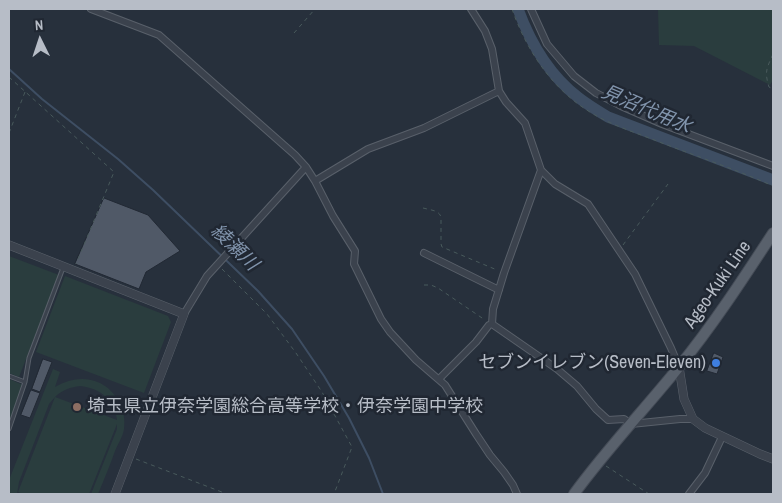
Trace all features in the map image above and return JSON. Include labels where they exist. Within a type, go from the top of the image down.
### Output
[{"type":"main road","name":"Ageo-Kuki Line","points":[[574,494],[599,461],[679,367],[737,287],[773,233]]},
{"type":"street","points":[[91,9],[160,35],[306,167],[332,216],[354,251],[354,264],[381,319],[390,332],[416,360],[445,385],[490,455],[518,494]]},
{"type":"street","points":[[471,9],[485,31],[492,49],[499,91],[506,102],[525,123],[542,170],[555,184],[588,204],[636,274],[679,367],[684,399],[693,419],[704,428],[773,459]]},
{"type":"street","points":[[532,9],[548,44],[574,76],[596,93],[662,124],[773,166]]},
{"type":"street","points":[[315,181],[368,149],[424,128],[499,91]]},
{"type":"street","points":[[115,494],[184,314],[207,276],[306,167]]},
{"type":"street","points":[[439,378],[476,342],[491,324],[493,309],[504,273],[542,170]]},
{"type":"street","points":[[9,245],[184,314]]},
{"type":"street","points":[[424,253],[499,290]]},
{"type":"street","points":[[491,324],[557,369],[577,386],[608,420],[624,419],[631,424],[693,419]]},
{"type":"street","points":[[689,494],[705,473],[722,436]]},
{"type":"lane","points":[[9,429],[25,382],[29,358],[64,267]]},
{"type":"lane","points":[[9,376],[25,382]]},
{"type":"path","points":[[294,33],[315,9]]},
{"type":"path","points":[[773,54],[765,76],[769,87],[773,89]]},
{"type":"path","points":[[9,77],[114,172],[73,271]]},
{"type":"path","points":[[9,133],[25,92]]},
{"type":"path","points":[[620,250],[668,184]]},
{"type":"path","points":[[423,208],[440,214],[442,247],[504,273]]},
{"type":"path","points":[[217,264],[267,314],[296,352],[322,392],[352,447],[334,494]]},
{"type":"path","points":[[424,286],[431,285],[438,288],[491,324]]},
{"type":"path","points":[[129,456],[227,494]]},
{"type":"path","points":[[599,461],[649,494]]},
{"type":"shaded area","points":[[658,9],[773,9],[773,80],[770,85],[694,46],[659,45]]},
{"type":"shaded area","points":[[9,256],[59,275],[19,377],[9,373]]},
{"type":"shaded area","points":[[65,276],[168,316],[171,322],[144,393],[36,352]]},
{"type":"shaded area","points":[[53,369],[60,372],[55,387],[72,380],[83,379],[100,383],[111,391],[122,408],[124,429],[98,494],[91,494],[117,429],[117,424],[89,494],[23,494],[18,492],[55,397],[49,404],[19,482],[17,494],[9,494],[9,480]],"holes":[[[77,386],[94,389],[110,401],[117,420],[55,397],[67,389]]]},
{"type":"shaded area","points":[[9,379],[23,385],[9,422]]},
{"type":"building","points":[[104,198],[148,215],[180,251],[146,272],[139,289],[75,264]]},
{"type":"building","points":[[714,353],[723,357],[717,374],[707,371]]},
{"type":"building","points":[[43,359],[52,362],[40,392],[32,389]]},
{"type":"building","points":[[31,390],[40,393],[30,418],[21,415]]},
{"type":"waterway","name":"見沼代用水","points":[[518,9],[535,46],[550,69],[589,106],[608,117],[773,180]]},
{"type":"waterway","name":"綾瀬川","points":[[9,69],[42,99],[118,159],[153,190],[258,291],[292,329],[324,376],[349,418],[369,458],[383,494]]},
{"type":"place","name":"セブンイレブン(Seven-Eleven)","points":[[716,363]]},
{"type":"place","name":"埼玉県立伊奈学園総合高等学校・伊奈学園中学校","points":[[77,407]]}]
